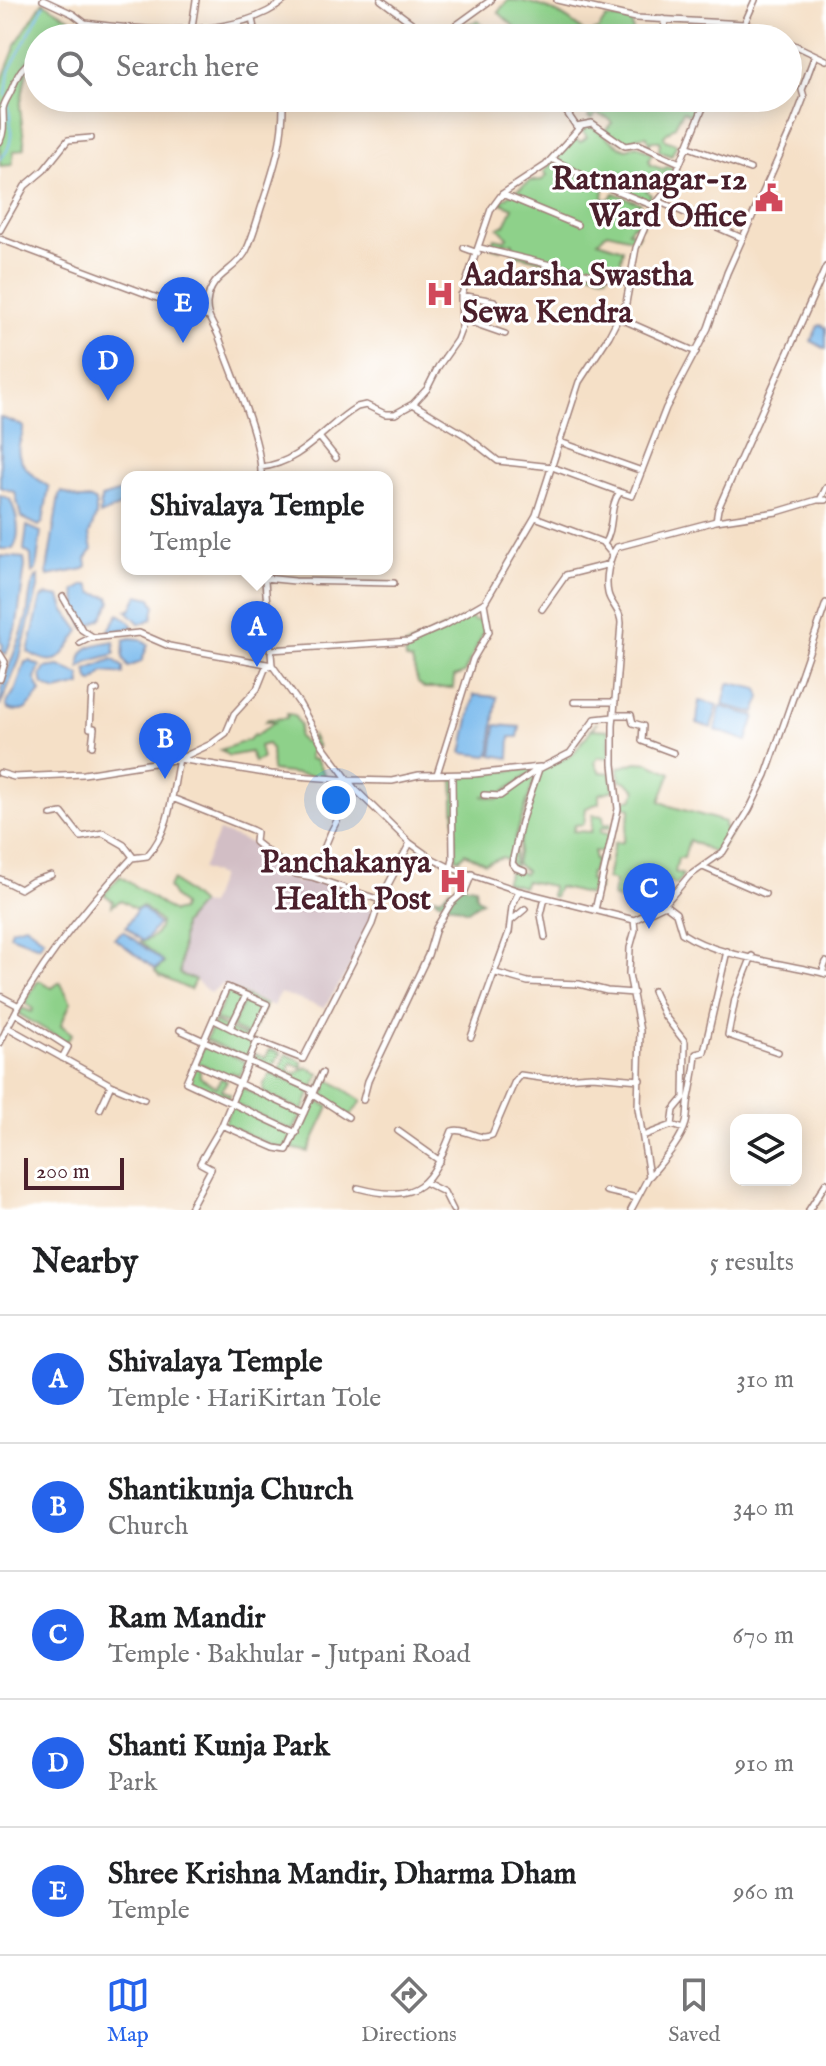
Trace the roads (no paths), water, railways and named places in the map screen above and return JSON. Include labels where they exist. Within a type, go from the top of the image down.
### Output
[{"type":"street","points":[[192,24],[196,0]]},
{"type":"street","points":[[234,24],[265,15],[285,0]]},
{"type":"street","points":[[381,0],[413,24]]},
{"type":"street","points":[[459,24],[491,0]]},
{"type":"street","points":[[557,0],[636,18],[744,24],[755,0]]},
{"type":"street","points":[[45,1],[85,23],[96,24]]},
{"type":"street","points":[[252,19],[253,24]]},
{"type":"street","points":[[663,19],[665,24]]},
{"type":"street","points":[[802,49],[826,60]]},
{"type":"street","points":[[802,90],[815,55]]},
{"type":"street","points":[[0,141],[4,130],[4,103],[15,77],[24,66]]},
{"type":"street","points":[[261,471],[236,383],[217,331],[208,317],[208,298],[215,282],[246,250],[282,143],[283,112]]},
{"type":"street","points":[[566,112],[576,126],[592,123],[625,146],[638,144],[680,163]]},
{"type":"street","points":[[270,650],[409,641],[484,603],[535,517],[579,382],[619,318],[630,284],[636,248],[656,204],[671,185],[701,112]]},
{"type":"street","points":[[413,404],[465,435],[498,461],[552,467],[632,496],[666,408],[708,328],[742,238],[798,112]]},
{"type":"street","points":[[261,467],[284,461],[320,438],[357,407],[366,405],[385,414],[395,414],[413,404],[427,389],[457,340],[462,319],[461,295],[491,209],[502,194],[533,176],[552,159],[581,126]]},
{"type":"street","points":[[0,230],[25,186],[44,170],[68,140],[91,138]]},
{"type":"street","points":[[686,146],[750,169]]},
{"type":"street","points":[[552,159],[621,194],[656,204],[742,238]]},
{"type":"street","points":[[502,194],[577,225]]},
{"type":"street","points":[[0,239],[208,317]]},
{"type":"street","points":[[464,248],[630,284]]},
{"type":"street","points":[[716,521],[718,509],[826,267]]},
{"type":"street","points":[[461,295],[494,301]]},
{"type":"street","points":[[619,318],[696,352]]},
{"type":"street","points":[[462,319],[505,334]]},
{"type":"street","points":[[320,438],[336,458]]},
{"type":"street","points":[[560,442],[642,471]]},
{"type":"street","points":[[595,910],[618,809],[613,764],[621,615],[608,595],[612,554],[617,547],[716,521],[777,512],[823,500],[826,488]]},
{"type":"street","points":[[604,544],[610,534],[614,499],[620,492]]},
{"type":"street","points":[[535,517],[604,544],[612,554]]},
{"type":"street","points":[[542,609],[566,575],[610,564]]},
{"type":"street","points":[[394,583],[264,578],[272,665],[299,703],[323,746],[354,788],[410,843],[431,858],[519,891],[634,920],[664,904],[689,876],[723,852],[749,810],[766,775],[826,603]]},
{"type":"street","points":[[63,597],[82,630],[94,638]]},
{"type":"street","points":[[437,775],[473,659],[489,632],[484,603]]},
{"type":"street","points":[[80,643],[94,638],[139,633],[169,646],[272,665]]},
{"type":"street","points":[[0,654],[5,662],[0,679]]},
{"type":"street","points":[[2,775],[84,774],[179,759],[226,733],[234,714],[257,689],[265,669],[272,665]]},
{"type":"street","points":[[92,746],[91,698],[92,692],[97,690]]},
{"type":"street","points":[[574,702],[615,702]]},
{"type":"street","points":[[484,795],[500,796],[539,768],[570,753],[595,719],[631,715],[633,723],[643,726],[642,741],[674,753]]},
{"type":"street","points":[[179,759],[271,774],[349,780],[392,781],[419,775],[539,768]]},
{"type":"street","points":[[0,1043],[19,1006],[78,919],[132,858],[147,856],[155,847],[163,833],[179,759]]},
{"type":"street","points":[[524,871],[512,863],[521,822],[539,768]]},
{"type":"street","points":[[451,868],[452,775]]},
{"type":"street","points":[[312,877],[354,788]]},
{"type":"street","points":[[172,798],[256,832],[255,842],[296,874],[380,900]]},
{"type":"street","points":[[51,815],[62,813],[81,837],[103,833],[124,845],[133,855],[132,858]]},
{"type":"street","points":[[214,1020],[303,1059],[410,843]]},
{"type":"street","points":[[702,867],[765,894]]},
{"type":"street","points":[[363,1100],[368,1081],[428,955],[436,928],[451,903],[465,891],[472,874]]},
{"type":"street","points":[[0,879],[20,889],[51,875]]},
{"type":"street","points":[[471,1037],[496,973],[511,922],[512,907],[519,891]]},
{"type":"street","points":[[545,898],[541,915],[545,937]]},
{"type":"street","points":[[664,904],[676,913],[682,933],[727,951],[824,974],[826,962]]},
{"type":"street","points":[[511,922],[525,909]]},
{"type":"street","points":[[634,920],[635,930],[628,960],[640,1031],[638,1108],[649,1176]]},
{"type":"street","points":[[631,1210],[649,1176],[673,1148],[684,1129],[694,1084],[696,1054],[704,1052],[727,951]]},
{"type":"street","points":[[752,956],[735,999],[728,1035],[778,1052]]},
{"type":"street","points":[[496,973],[528,982],[579,984],[634,993]]},
{"type":"street","points":[[189,1210],[211,1169],[201,1161],[222,1125],[230,1104],[237,1084],[247,1062],[267,1004],[227,987],[186,1082],[230,1104],[296,1133]]},
{"type":"street","points":[[653,991],[664,1015],[685,1042],[684,1098],[674,1110],[672,1125]]},
{"type":"street","points":[[230,1028],[246,995]]},
{"type":"street","points":[[0,996],[19,1006]]},
{"type":"street","points":[[15,1013],[68,1047],[62,1058]]},
{"type":"street","points":[[7,1027],[111,1085],[144,1099]]},
{"type":"street","points":[[180,1030],[313,1092],[348,1117]]},
{"type":"street","points":[[194,1063],[304,1113]]},
{"type":"street","points":[[222,1125],[275,1148],[287,1150],[322,1073]]},
{"type":"street","points":[[358,1188],[401,1194],[426,1183],[455,1129],[483,1138],[492,1135],[520,1075],[548,1079],[592,1076],[640,1080]]},
{"type":"street","points":[[100,1109],[111,1085]]},
{"type":"street","points":[[643,1136],[672,1125],[684,1129]]},
{"type":"street","points":[[398,1131],[440,1161]]},
{"type":"street","points":[[426,1183],[444,1192],[453,1210]]},
{"type":"street","points":[[809,1210],[826,1183]]},
{"type":"street","points":[[606,1191],[637,1198]]},
{"type":"water","points":[[821,325],[826,328],[826,349],[811,341]]},
{"type":"water","points":[[0,417],[23,426],[18,452],[20,458],[28,470],[49,487],[43,522],[39,526],[21,517],[15,492],[0,487]]},
{"type":"water","points":[[62,492],[96,502],[96,516],[89,535],[92,550],[84,569],[48,576],[59,495]]},
{"type":"water","points":[[121,492],[121,506],[100,515],[101,498]]},
{"type":"water","points":[[0,495],[10,499],[16,518],[18,531],[13,549],[0,549]]},
{"type":"water","points":[[27,526],[41,532],[36,570],[32,573],[31,555],[24,550]]},
{"type":"water","points":[[0,556],[24,558],[25,566],[17,624],[6,654],[2,652],[0,641]]},
{"type":"water","points":[[38,576],[38,588],[19,661],[0,706],[3,686],[26,619],[31,590]]},
{"type":"water","points":[[89,585],[93,593],[109,597],[111,602],[102,618],[87,628],[75,609],[75,591]]},
{"type":"water","points":[[47,595],[60,597],[64,609],[80,631],[60,658],[54,660],[39,658],[28,652],[41,598]]},
{"type":"water","points":[[138,595],[151,598],[155,606],[152,619],[140,624],[126,610],[131,610]]},
{"type":"water","points":[[119,614],[133,627],[107,633]]},
{"type":"water","points":[[140,639],[148,645],[141,662],[128,667],[123,658],[124,640]]},
{"type":"water","points":[[114,641],[115,654],[90,661],[80,668],[85,650]]},
{"type":"water","points":[[113,659],[123,667],[123,674],[104,672],[93,682],[90,681],[86,670]]},
{"type":"water","points":[[25,662],[40,666],[35,679],[41,692],[24,710],[8,709],[6,704],[16,689]]},
{"type":"water","points":[[59,666],[80,675],[81,685],[56,691],[43,685],[41,676],[45,668]]},
{"type":"water","points":[[728,684],[758,689],[761,697],[755,713],[723,705]]},
{"type":"water","points":[[474,695],[497,697],[490,754],[487,756],[462,753]]},
{"type":"water","points":[[699,701],[718,705],[711,728],[697,723]]},
{"type":"water","points":[[722,707],[755,716],[747,741],[715,730]]},
{"type":"water","points":[[496,725],[520,727],[518,737],[510,737],[509,758],[492,755]]},
{"type":"water","points":[[143,908],[158,924],[142,941],[126,927],[137,909]]},
{"type":"water","points":[[25,925],[44,939],[39,946],[10,935],[12,929]]},
{"type":"water","points":[[123,931],[163,963],[155,969],[114,938]]},
{"type":"waterway","points":[[34,24],[44,5]]},
{"type":"waterway","points":[[6,96],[9,71],[24,43]]},
{"type":"waterway","points":[[0,159],[11,140],[8,101]]},
{"type":"place","name":"Ratnanagar-12 Ward Office","points":[[769,198]]},
{"type":"place","name":"Aadarsha Swastha Sewa Kendra","points":[[440,294]]},
{"type":"place","name":"Shree Krishna Mandir, Dharma Dham","points":[[183,343]]},
{"type":"place","name":"Shanti Kunja Park","points":[[108,401]]},
{"type":"place","name":"Shivalaya Temple","points":[[257,667]]},
{"type":"place","name":"Shantikunja Church","points":[[165,779]]},
{"type":"place","name":"Panchakanya Health Post","points":[[453,881]]},
{"type":"place","name":"Ram Mandir","points":[[649,929]]}]
